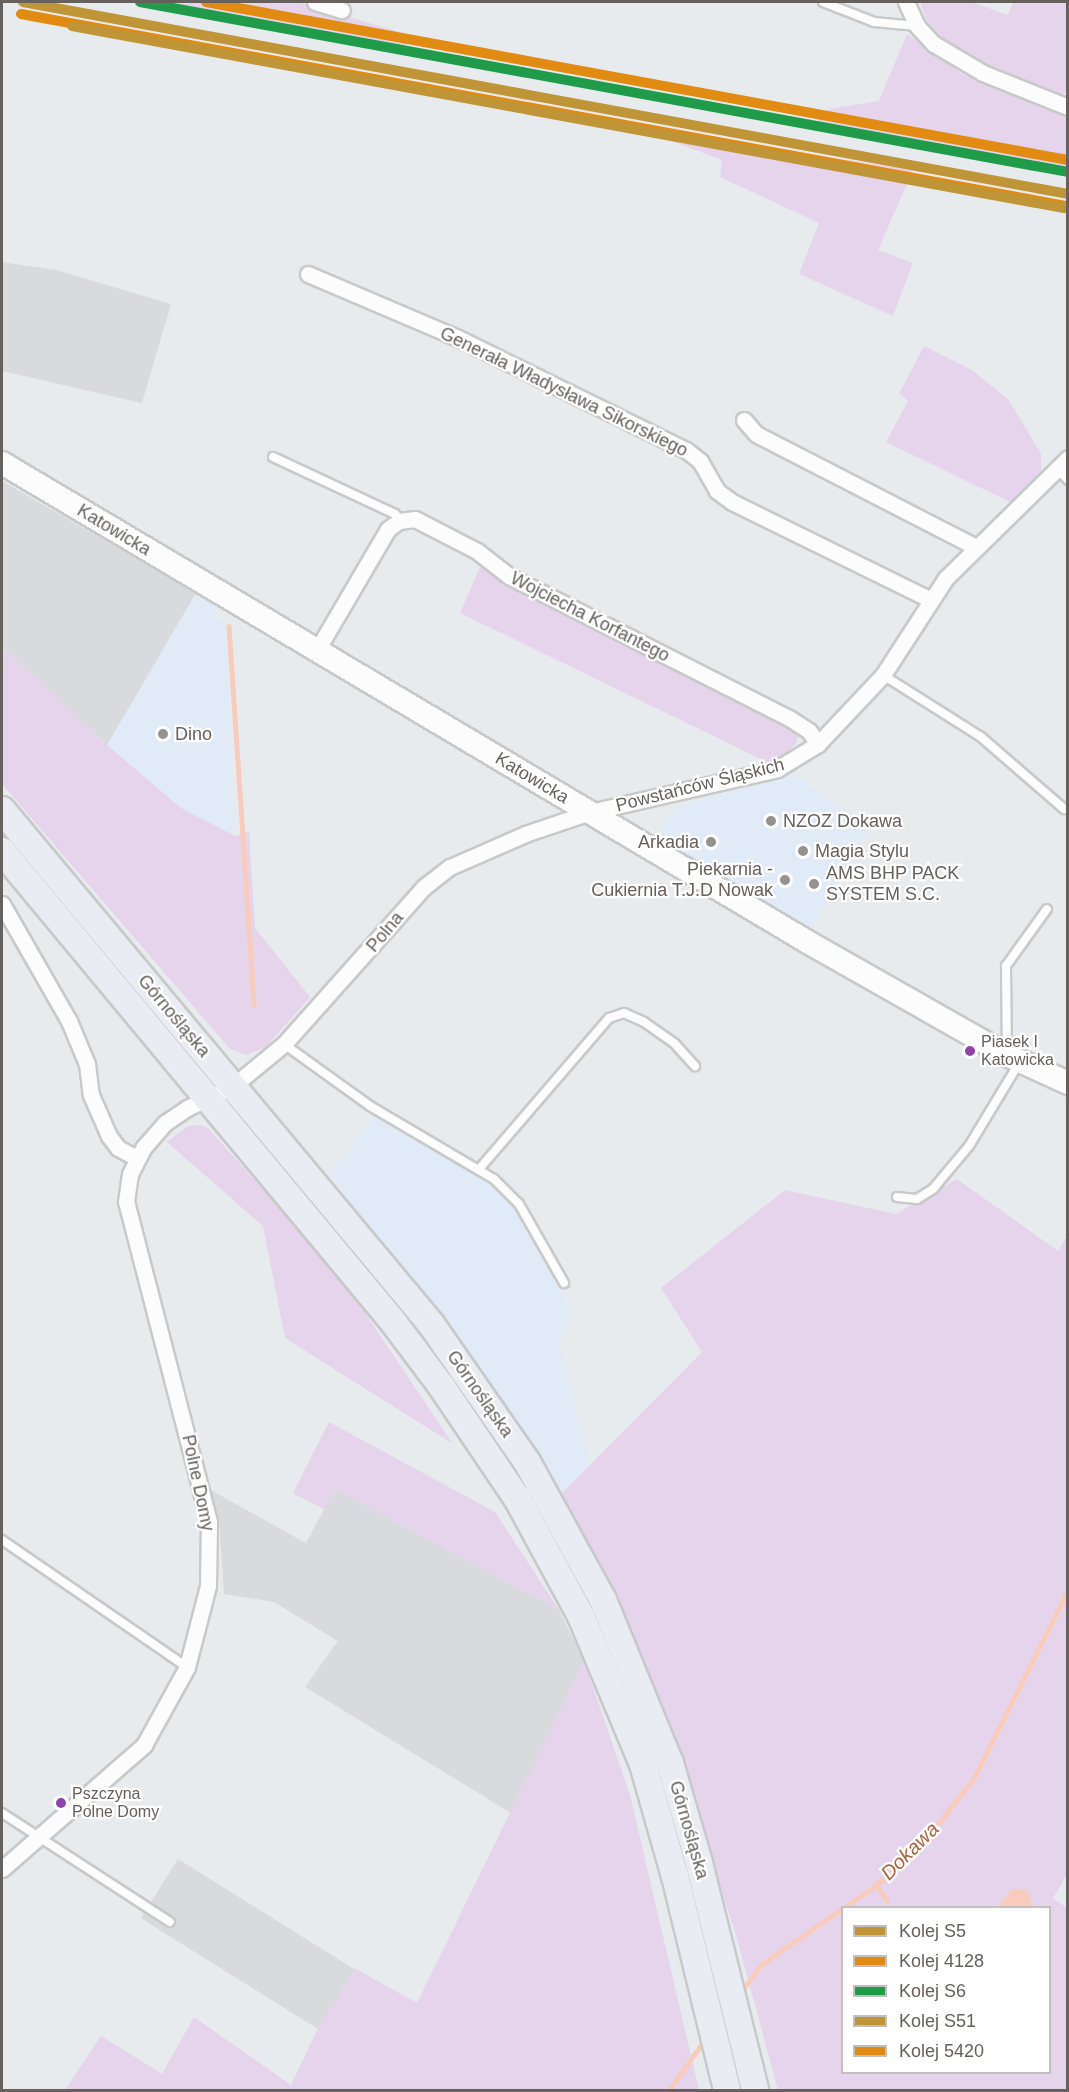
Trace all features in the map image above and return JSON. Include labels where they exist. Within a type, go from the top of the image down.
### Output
[{"type":"main road","name":"Górnośląska","points":[[2,810],[452,1352],[527,1462],[566,1529],[628,1658],[670,1763],[755,2091]]},
{"type":"main road","name":"Górnośląska","points":[[2,851],[391,1319],[442,1387],[517,1498],[581,1616],[643,1764],[704,1993],[727,2091]]},
{"type":"street","points":[[315,2],[342,10]]},
{"type":"street","points":[[906,2],[917,26],[934,44],[983,73],[1068,107]]},
{"type":"street","name":"Generała Władysława Sikorskiego","points":[[308,274],[456,337],[686,450],[700,460],[717,491],[732,502],[929,599]]},
{"type":"street","points":[[744,420],[756,434],[974,546]]},
{"type":"street","name":"Katowicka","points":[[2,463],[816,947],[1014,1058],[1068,1083]]},
{"type":"street","name":"Powstańców Śląskich","points":[[590,812],[777,768],[818,744],[884,675],[929,599],[974,546],[1064,469]]},
{"type":"street","name":"Wojciecha Korfantego","points":[[399,521],[415,519],[477,551],[509,576],[789,718],[809,731],[818,744]]},
{"type":"street","points":[[317,650],[388,529],[399,521]]},
{"type":"street","name":"Polna","points":[[209,1099],[233,1086],[284,1044],[424,887],[450,867],[525,834],[590,812]]},
{"type":"street","points":[[2,904],[69,1021],[87,1064],[92,1095],[109,1136],[118,1148],[137,1158]]},
{"type":"street","name":"Polne Domy","points":[[2,1869],[144,1745],[187,1667],[208,1586],[209,1522],[130,1221],[127,1188],[137,1158],[165,1123],[187,1108],[209,1099]]},
{"type":"lane","points":[[823,2],[874,22],[917,26]]},
{"type":"lane","points":[[273,457],[395,514],[399,521]]},
{"type":"lane","points":[[884,675],[981,737],[1064,809]]},
{"type":"lane","points":[[897,1197],[917,1199],[933,1189],[969,1146],[1014,1058],[1006,966],[1047,909]]},
{"type":"lane","points":[[480,1168],[609,1018],[624,1013],[644,1022],[675,1044],[695,1066]]},
{"type":"lane","points":[[284,1044],[370,1106],[480,1168],[519,1204],[564,1283]]},
{"type":"lane","points":[[2,1539],[187,1667]]},
{"type":"lane","points":[[2,1813],[170,1922]]},
{"type":"shaded area","points":[[164,2],[298,2],[410,35],[404,51],[164,5]]},
{"type":"shaded area","points":[[920,2],[971,2],[1008,15],[1013,2],[1067,2],[1067,87],[1063,98],[986,70],[957,52],[928,23]]},
{"type":"shaded area","points":[[907,34],[962,74],[1067,115],[1067,176],[815,124],[829,109],[879,101]]},
{"type":"shaded area","points":[[637,128],[913,170],[878,250],[913,263],[893,316],[799,274],[819,223],[720,177],[722,160]]},
{"type":"shaded area","points":[[2,262],[56,270],[171,304],[142,403],[2,371]]},
{"type":"shaded area","points":[[924,346],[972,370],[1008,399],[1041,454],[1041,475],[1012,503],[886,442],[908,401],[899,394]]},
{"type":"shaded area","points":[[2,481],[196,593],[107,745],[2,647]]},
{"type":"shaded area","points":[[484,558],[788,720],[798,732],[797,742],[788,753],[769,763],[460,613]]},
{"type":"shaded area","points":[[196,593],[218,606],[213,614],[226,622],[235,836],[181,808],[107,745]]},
{"type":"shaded area","points":[[2,647],[107,745],[181,808],[235,836],[249,832],[255,928],[310,997],[266,1047],[246,1055],[230,1049],[2,784]]},
{"type":"shaded area","points":[[796,774],[869,831],[810,930],[656,838],[677,806]]},
{"type":"shaded area","points":[[379,1111],[515,1184],[571,1311],[559,1345],[590,1465],[562,1493],[330,1174]]},
{"type":"shaded area","points":[[200,1125],[209,1129],[341,1277],[453,1444],[285,1338],[263,1226],[167,1142],[188,1126]]},
{"type":"shaded area","points":[[957,1179],[1058,1251],[1067,1236],[1068,1873],[1053,1898],[1067,1908],[1067,2090],[778,2090],[736,1935],[655,1689],[562,1493],[702,1352],[661,1288],[785,1190],[896,1214]]},
{"type":"shaded area","points":[[329,1422],[495,1512],[559,1610],[335,1489],[324,1509],[293,1493]]},
{"type":"shaded area","points":[[209,1489],[306,1543],[335,1489],[559,1610],[584,1661],[511,1813],[305,1687],[338,1641],[274,1602],[224,1594],[219,1520]]},
{"type":"shaded area","points":[[584,1661],[630,1795],[699,2090],[65,2090],[101,2036],[162,2074],[194,2017],[291,2085],[318,2028],[356,1969],[417,2003]]},
{"type":"shaded area","points":[[178,1859],[355,1970],[318,2029],[141,1918]]},
{"type":"shaded area","points":[[1012,1889],[1027,1890],[1033,1906],[998,1906]]},
{"type":"waterway","points":[[229,626],[254,1005]]},
{"type":"waterway","name":"Dokawa","points":[[846,1906],[876,1885],[928,1837],[974,1778],[1068,1590]]},
{"type":"waterway","points":[[876,1885],[887,1900]]},
{"type":"waterway","name":"Dokawa","points":[[740,1993],[762,1964],[841,1909]]},
{"type":"waterway","name":"Dokawa","points":[[669,2090],[706,2038]]},
{"type":"rail line","name":"S5","points":[[23,2],[1068,194]]},
{"type":"rail line","name":"S6","points":[[140,2],[1068,172]]},
{"type":"rail line","name":"5420","points":[[206,2],[1068,160]]},
{"type":"rail line","name":"4128","points":[[21,14],[1066,206]]},
{"type":"rail line","name":"S51","points":[[72,26],[1064,208]]},
{"type":"place","name":"Dino","points":[[163,734]]},
{"type":"place","name":"NZOZ Dokawa","points":[[771,821]]},
{"type":"place","name":"Arkadia","points":[[711,842]]},
{"type":"place","name":"Magia Stylu","points":[[803,851]]},
{"type":"place","name":"Piekarnia - Cukiernia T.J.D Nowak","points":[[785,880]]},
{"type":"place","name":"AMS BHP PACK SYSTEM S.C.","points":[[814,884]]},
{"type":"place","name":"Piasek I Katowicka","points":[[970,1051]]},
{"type":"place","name":"Pszczyna Polne Domy","points":[[61,1803]]}]
